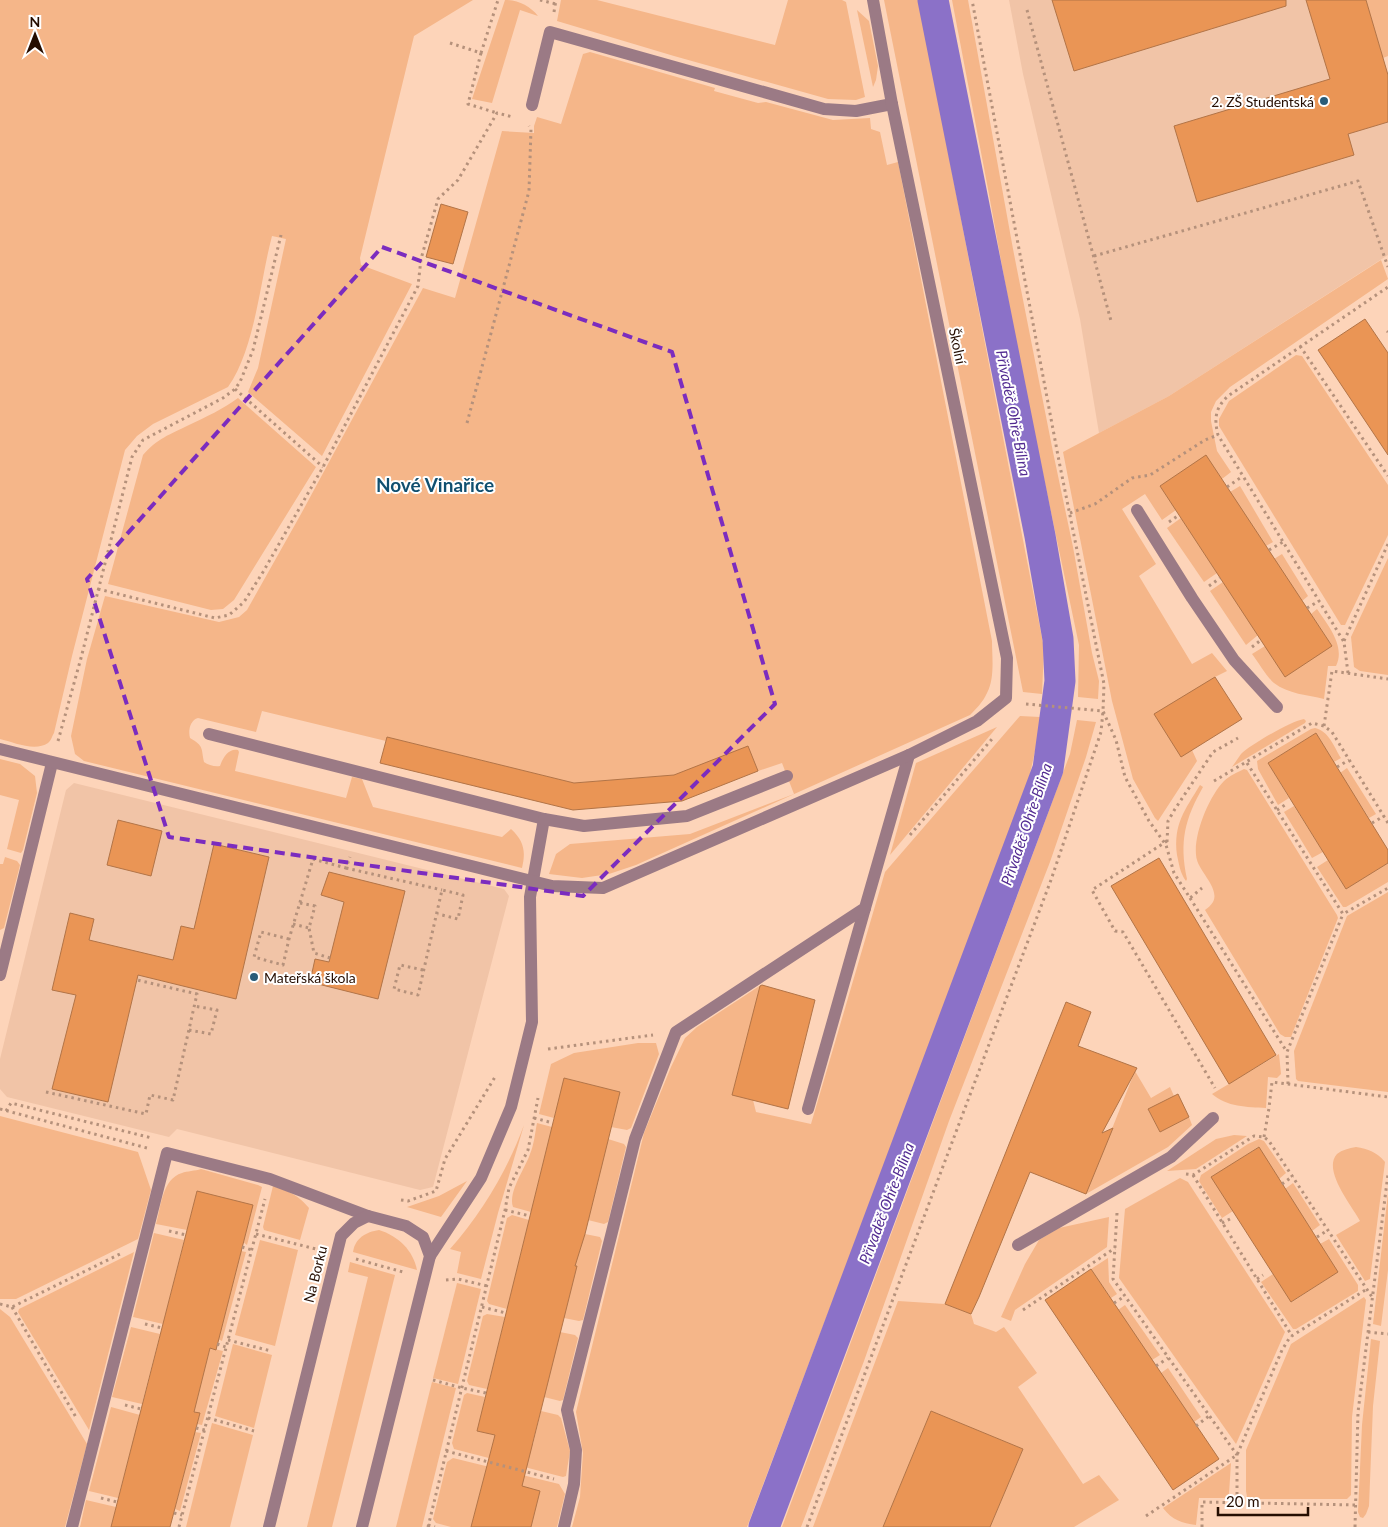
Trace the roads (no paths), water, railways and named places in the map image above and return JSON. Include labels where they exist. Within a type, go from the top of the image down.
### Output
[{"type":"street","name":"Školní","points":[[872,0],[1007,658],[1006,698],[977,721],[909,755]]},
{"type":"street","points":[[532,105],[550,32],[824,109],[856,111],[892,104]]},
{"type":"street","points":[[1137,510],[1192,598],[1234,660],[1277,706]]},
{"type":"street","points":[[209,734],[544,820],[584,826],[687,816],[786,776]]},
{"type":"street","points":[[0,749],[552,886],[603,888],[909,755]]},
{"type":"street","points":[[808,1109],[909,755]]},
{"type":"street","points":[[0,975],[52,763]]},
{"type":"street","points":[[362,1527],[430,1256],[481,1178],[510,1108],[532,1022],[530,897],[544,820]]},
{"type":"street","points":[[564,1527],[574,1484],[576,1450],[567,1410],[634,1139],[676,1032],[865,908]]},
{"type":"street","points":[[1018,1245],[1171,1157],[1213,1118]]},
{"type":"street","points":[[72,1527],[167,1153],[270,1179],[368,1216],[406,1226],[423,1237],[430,1256]]},
{"type":"street","name":"Na Borku","points":[[269,1527],[341,1236],[354,1223],[368,1216]]},
{"type":"waterway","name":"Přivaděč Ohře-Bílina","points":[[764,1527],[1048,769],[1060,681],[1058,639],[1040,536],[933,0]]},
{"type":"place","name":"2. ZŠ Studentská","points":[[1324,101]]},
{"type":"place","name":"Mateřská škola","points":[[254,977]]},
{"type":"district","name":"Nové Vinařice","points":[[435,484]]}]
